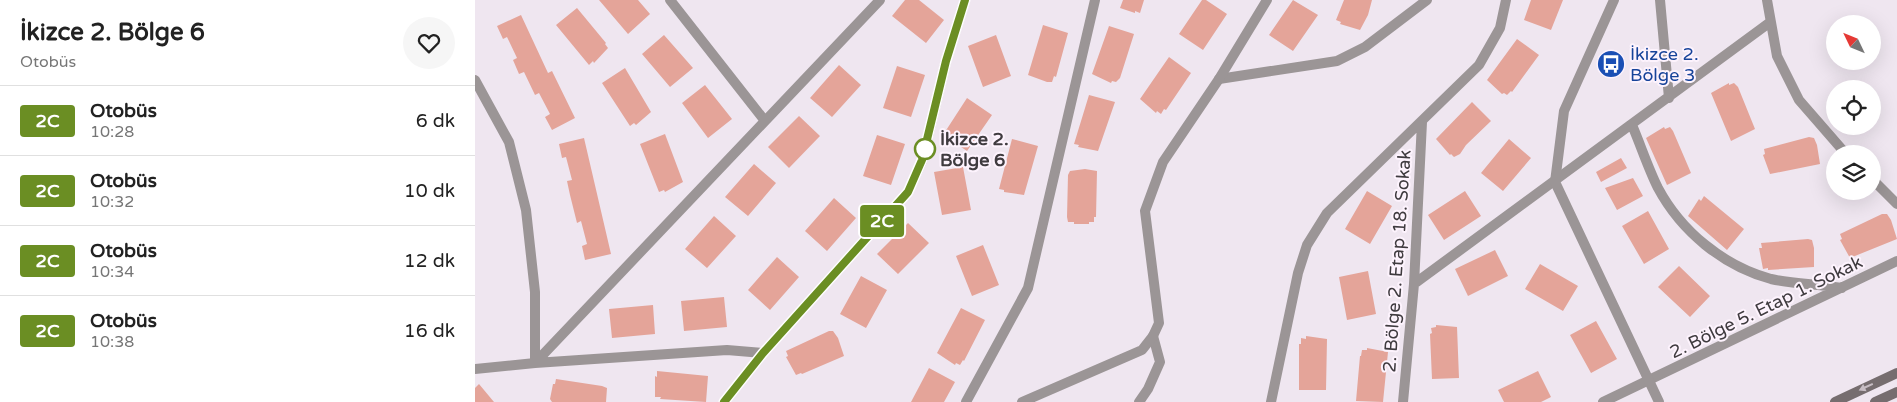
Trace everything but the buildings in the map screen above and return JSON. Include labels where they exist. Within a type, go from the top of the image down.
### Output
[{"type":"main road","points":[[1835,402],[1897,373]]},
{"type":"main road","points":[[1875,402],[1897,392]]},
{"type":"street","points":[[670,0],[765,121]]},
{"type":"street","points":[[535,363],[880,0]]},
{"type":"street","points":[[724,402],[763,353],[908,192],[922,160],[946,61],[965,0]]},
{"type":"street","points":[[966,402],[1028,288],[1095,0]]},
{"type":"street","points":[[1022,402],[1142,350],[1153,336],[1159,323],[1145,211],[1163,162],[1219,78],[1267,0]]},
{"type":"street","points":[[1219,78],[1337,61],[1365,47],[1427,0]]},
{"type":"street","points":[[1271,402],[1298,273],[1307,245],[1327,213],[1422,122],[1479,64],[1500,28],[1507,0]]},
{"type":"street","points":[[1614,0],[1564,111],[1555,182],[1659,402]]},
{"type":"street","points":[[1660,0],[1669,98]]},
{"type":"street","points":[[1767,0],[1769,23],[1777,56],[1799,100],[1838,145]]},
{"type":"street","points":[[1414,284],[1769,23]]},
{"type":"street","points":[[475,80],[509,142],[526,210],[535,292],[535,363]]},
{"type":"street","name":"2. Bölge 2. Etap 18. Sokak","points":[[1403,402],[1414,284],[1422,122]]},
{"type":"street","points":[[1632,125],[1658,188],[1678,218],[1704,245],[1737,265],[1771,279],[1842,288]]},
{"type":"street","points":[[1881,188],[1897,204]]},
{"type":"street","name":"2. Bölge 5. Etap 1. Sokak","points":[[1603,402],[1897,262]]},
{"type":"street","points":[[1139,402],[1148,389],[1160,362],[1153,336]]},
{"type":"street","points":[[475,369],[727,350],[763,353]]},
{"type":"bus line","name":"2C","points":[[724,402],[763,353],[908,192],[928,141],[946,61],[965,0]]},
{"type":"place","name":"İkizce 2. Bölge 3","points":[[1611,64]]},
{"type":"place","name":"İkizce 2. Bölge 6","points":[[925,149]]}]
